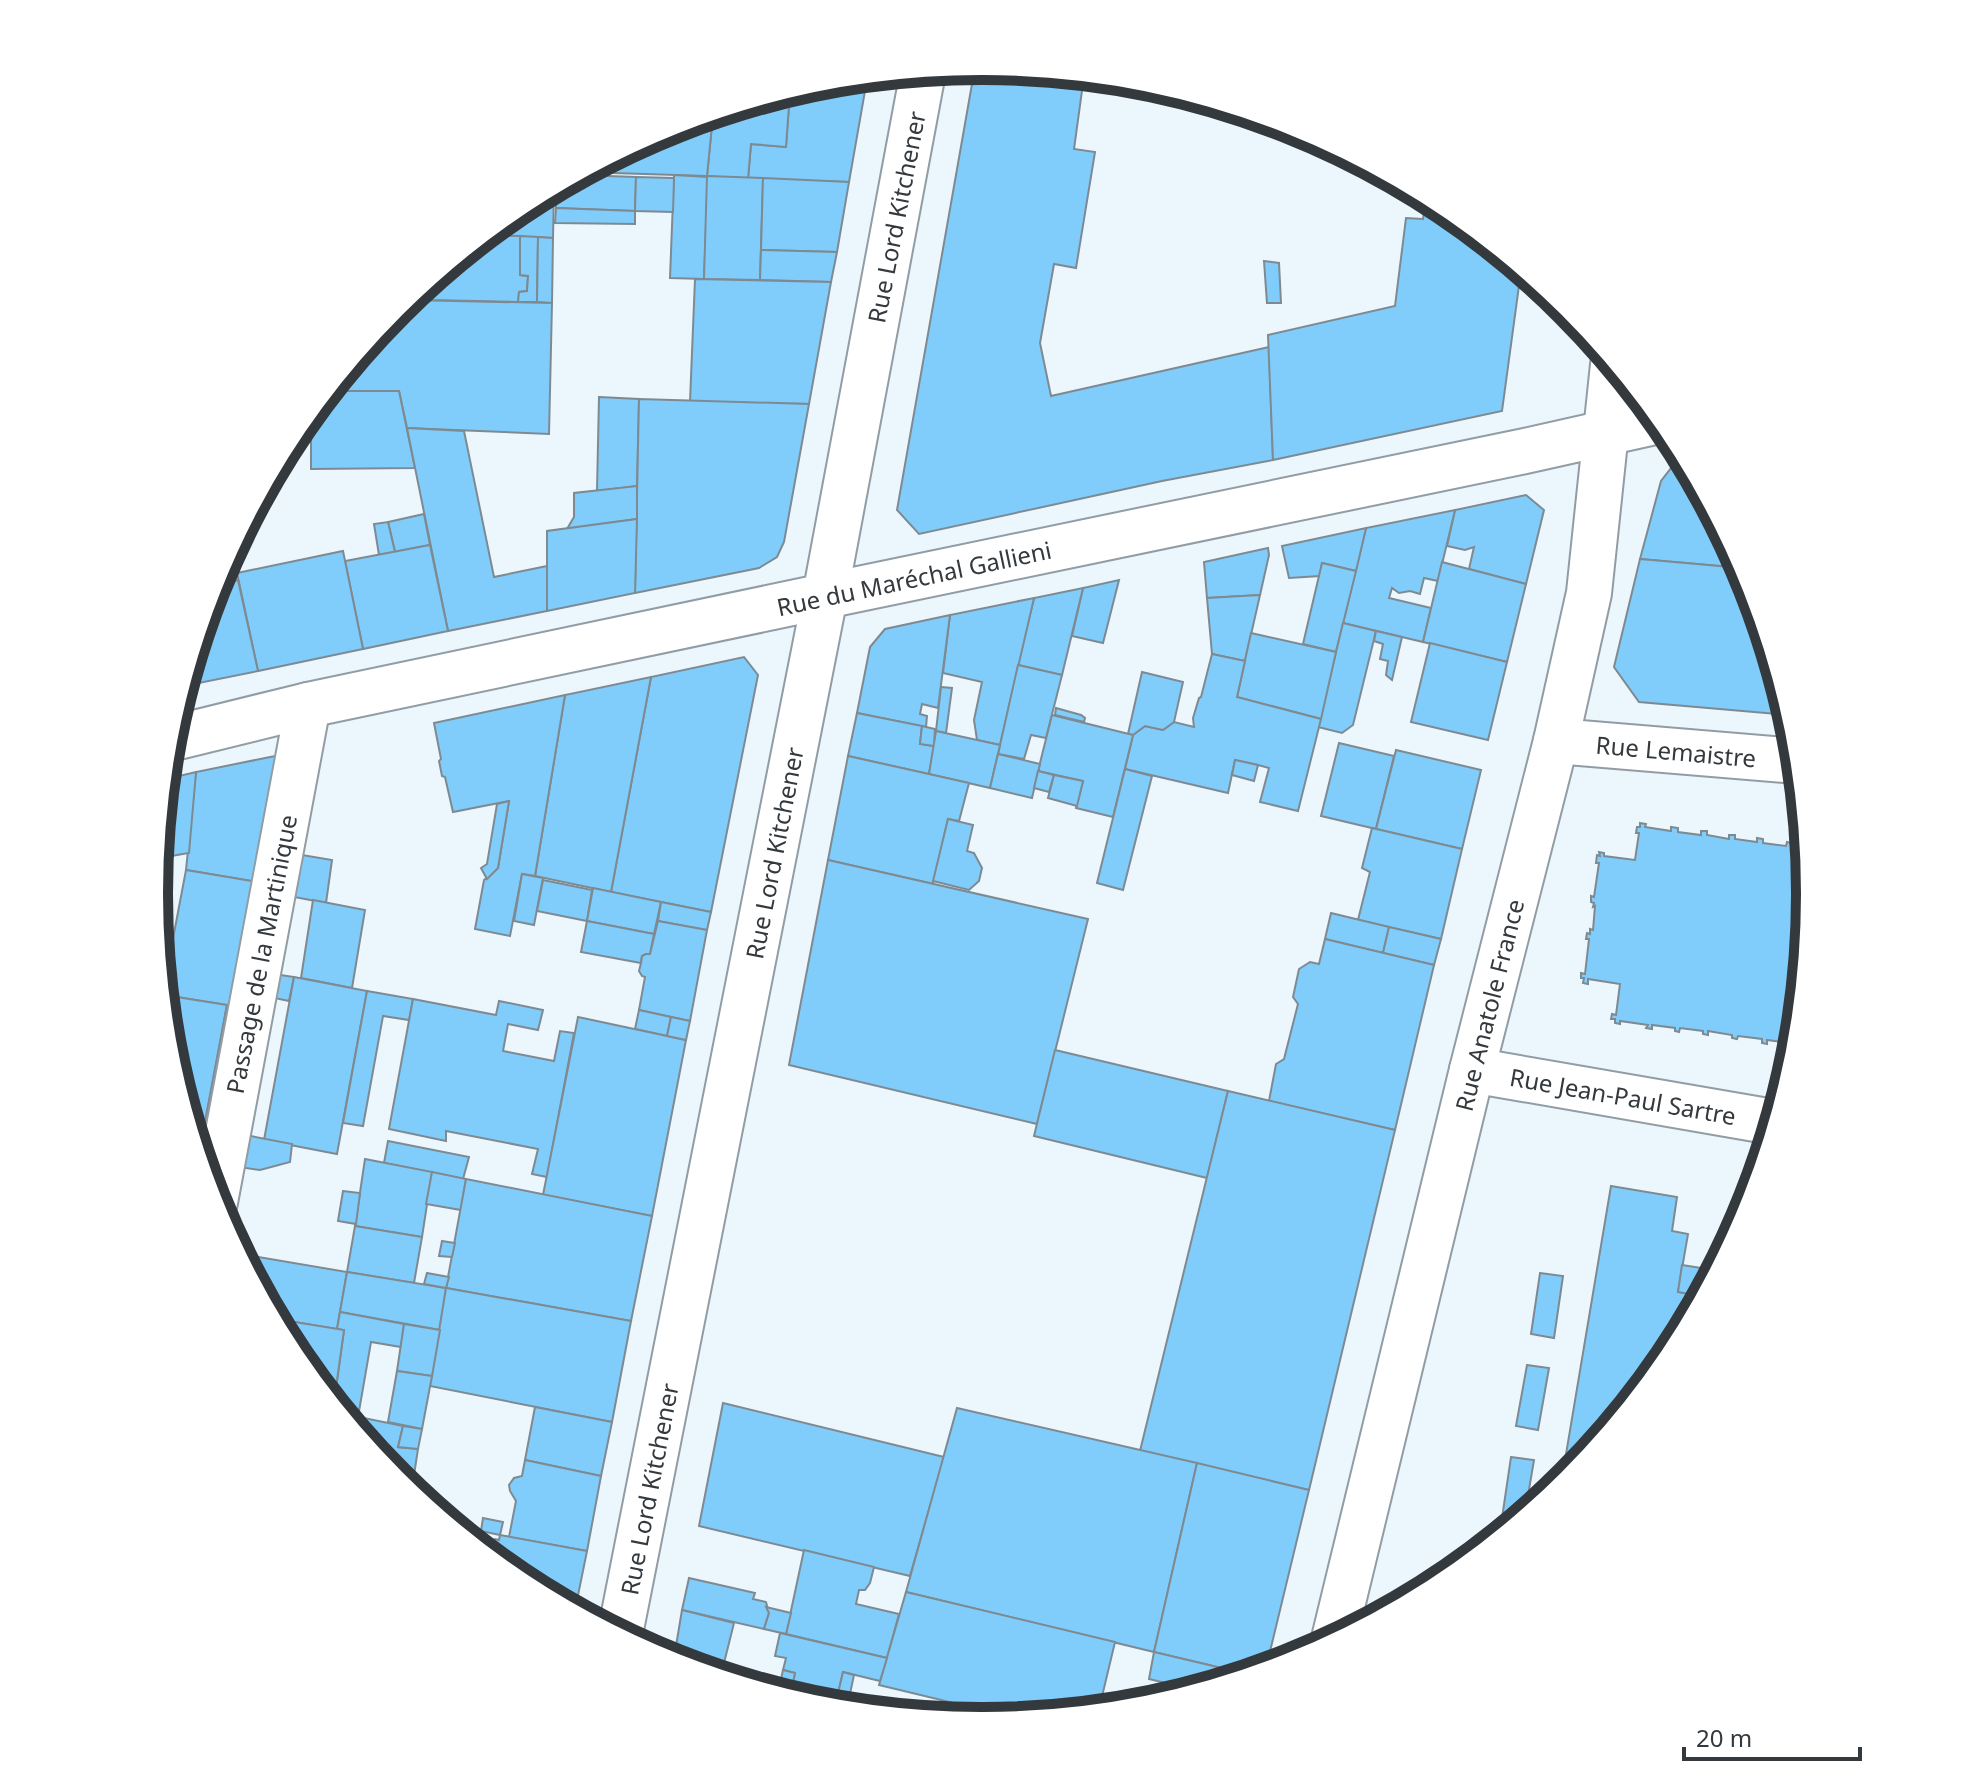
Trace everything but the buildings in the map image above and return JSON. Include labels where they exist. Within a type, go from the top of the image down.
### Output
[{"type":"street","name":"Rue Lord Kitchener","points":[[622,1623],[825,596],[921,83]]},
{"type":"street","name":"Rue Anatole France","points":[[1337,1625],[1472,1070],[1556,741],[1589,593],[1612,379]]},
{"type":"street","name":"Rue du Maréchal Gallieni","points":[[184,736],[308,705],[1646,424]]},
{"type":"street","name":"Passage de la Martinique","points":[[220,1177],[308,705]]},
{"type":"street","name":"Rue Lemaistre","points":[[1556,741],[1784,760]]},
{"type":"street","name":"Rue Jean-Paul Sartre","points":[[1472,1070],[1763,1120]]}]
